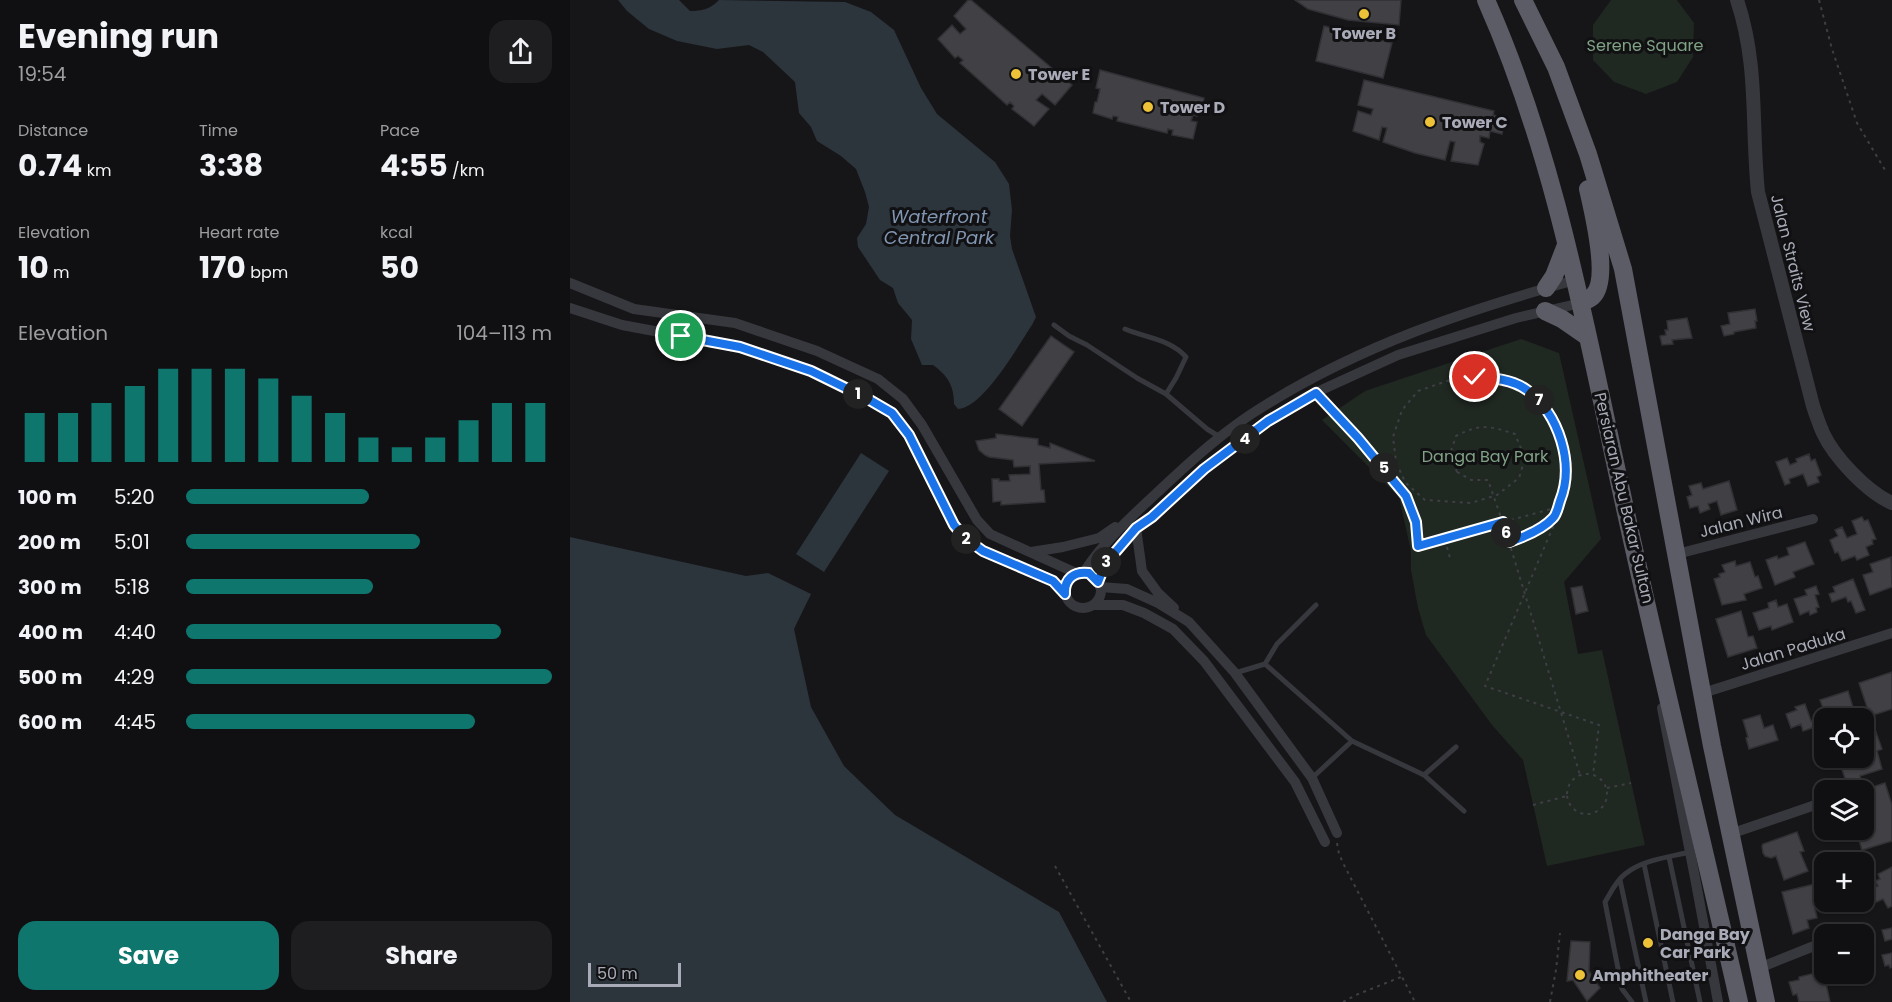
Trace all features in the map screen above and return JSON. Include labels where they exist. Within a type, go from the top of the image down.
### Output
[{"type":"highway","name":"Persiaran Abu Bakar Sultan","points":[[1486,0],[1516,72],[1550,182],[1581,303],[1739,1002]]},
{"type":"highway","points":[[1523,0],[1556,67],[1588,154],[1623,269],[1702,693],[1766,1002]]},
{"type":"highway","points":[[1571,108],[1600,250],[1601,281],[1594,296],[1581,303]]},
{"type":"highway","points":[[1546,288],[1554,276],[1566,245]]},
{"type":"highway","points":[[1575,280],[1588,278],[1601,281],[1614,292],[1622,308],[1653,428]]},
{"type":"highway","points":[[1545,311],[1562,319],[1588,337]]},
{"type":"street","name":"Jalan Straits View","points":[[1737,0],[1745,23],[1752,61],[1755,98],[1755,166],[1758,192],[1813,406],[1824,435],[1847,468],[1863,484],[1892,503]]},
{"type":"street","points":[[1065,594],[1068,580],[1080,573],[1126,520],[1193,459],[1262,407],[1344,361],[1394,339],[1509,298],[1575,280]]},
{"type":"street","points":[[570,283],[634,309],[735,323],[818,351],[878,379],[903,399],[922,425],[977,520],[990,534],[1080,573],[1093,576],[1099,585],[1126,589],[1158,603],[1188,622]]},
{"type":"street","points":[[1094,605],[1099,597],[1099,585],[1105,564],[1136,528],[1152,517],[1204,469],[1268,421],[1316,393],[1398,355],[1516,318],[1581,303]]},
{"type":"street","points":[[570,308],[622,325],[740,347],[811,371],[892,413],[909,435],[954,525],[965,538],[983,551],[1053,581],[1070,603],[1078,607],[1123,605],[1144,613],[1173,629],[1204,661],[1295,782],[1325,842]]},
{"type":"street","name":"Jalan Wira","points":[[1677,554],[1813,519]]},
{"type":"street","points":[[1030,552],[1099,538],[1126,520]]},
{"type":"street","points":[[1136,528],[1142,571],[1158,593],[1235,673],[1312,778],[1337,834]]},
{"type":"street","points":[[1652,625],[1656,681],[1718,1002]]},
{"type":"street","name":"Jalan Paduka","points":[[1702,693],[1892,633]]},
{"type":"street","points":[[1730,834],[1814,805]]},
{"type":"street","points":[[1759,968],[1814,946]]},
{"type":"lane","points":[[1054,325],[1166,394],[1207,429],[1220,437]]},
{"type":"lane","points":[[1125,329],[1165,342],[1178,349],[1186,357],[1166,394]]},
{"type":"lane","points":[[1316,393],[1380,463],[1406,496],[1416,522],[1418,546],[1444,538]]},
{"type":"lane","points":[[1235,673],[1265,664],[1277,644],[1316,605]]},
{"type":"lane","points":[[1265,664],[1352,741],[1424,775],[1464,811]]},
{"type":"lane","points":[[1312,778],[1352,741]]},
{"type":"lane","points":[[1424,775],[1456,747]]},
{"type":"lane","points":[[1632,1002],[1622,989],[1605,902],[1624,874],[1638,865],[1690,852]]},
{"type":"lane","points":[[1670,857],[1700,1002]]},
{"type":"lane","points":[[1644,864],[1673,1002]]},
{"type":"lane","points":[[1620,880],[1646,1002]]},
{"type":"path","points":[[1819,0],[1832,49],[1857,123],[1885,170]]},
{"type":"path","points":[[1509,542],[1536,530],[1554,517],[1566,488],[1566,465],[1558,433],[1544,405],[1526,389],[1503,379],[1475,377],[1450,380],[1418,391],[1402,410],[1393,437],[1396,462],[1405,482],[1425,500],[1471,503],[1497,495],[1519,478],[1525,458],[1515,434],[1490,426],[1471,428],[1456,436],[1450,454],[1458,472],[1471,480],[1488,480],[1503,522],[1509,542],[1525,593],[1580,775]]},
{"type":"path","points":[[1450,558],[1444,538],[1562,506],[1485,686],[1599,725],[1593,775]]},
{"type":"path","points":[[1580,775],[1593,775],[1604,782],[1608,795],[1603,807],[1591,814],[1584,814],[1572,808],[1567,796],[1570,783],[1580,775]]},
{"type":"path","points":[[1606,788],[1631,783]]},
{"type":"path","points":[[1533,805],[1567,796]]},
{"type":"path","points":[[1337,834],[1339,854],[1415,1002]]},
{"type":"path","points":[[1055,866],[1131,1002]]},
{"type":"path","points":[[1550,1002],[1560,933]]},
{"type":"path","points":[[1343,1002],[1401,977]]},
{"type":"green space","name":"Serene Square","points":[[1611,0],[1677,0],[1694,23],[1693,57],[1677,82],[1646,94],[1614,82],[1593,60],[1593,25]]},
{"type":"green space","name":"Danga Bay Park","points":[[1521,339],[1559,353],[1601,539],[1564,582],[1578,654],[1602,650],[1645,845],[1547,866],[1523,760],[1492,725],[1426,635],[1418,608],[1411,570],[1411,551],[1399,497],[1322,420],[1365,391]]},
{"type":"water","name":"Waterfront Central Park","points":[[618,0],[679,0],[690,11],[706,9],[719,0],[845,2],[871,12],[894,30],[921,88],[937,114],[995,162],[1009,184],[1012,249],[1036,317],[989,388],[968,406],[958,409],[954,404],[951,387],[943,373],[933,365],[922,365],[911,339],[912,320],[898,303],[893,288],[880,280],[858,247],[857,238],[866,224],[869,207],[856,169],[841,156],[817,141],[811,127],[799,113],[795,82],[763,52],[749,45],[717,49],[677,41],[649,29],[627,11]]},
{"type":"water","points":[[861,453],[889,471],[824,572],[796,554]]},
{"type":"water","points":[[570,537],[746,576],[768,573],[811,594],[794,629],[811,707],[844,766],[895,815],[1059,912],[1107,1002],[570,1002]]},
{"type":"building","name":"Tower E","points":[[968,0],[971,0],[1072,85],[1055,105],[1042,94],[1036,100],[1049,109],[1034,126],[1012,109],[1014,106],[1010,102],[1007,105],[960,63],[963,60],[958,56],[955,58],[938,39],[952,25],[960,34],[966,29],[954,16]]},
{"type":"building","name":"Tower B","points":[[1295,0],[1401,0],[1399,25],[1348,20],[1308,9]]},
{"type":"building","points":[[1324,26],[1392,43],[1383,78],[1316,61]]},
{"type":"building","name":"Tower D","points":[[1100,70],[1204,98],[1202,113],[1197,112],[1197,116],[1193,115],[1191,121],[1197,122],[1193,139],[1172,135],[1173,130],[1168,129],[1167,133],[1117,121],[1118,117],[1113,116],[1112,119],[1093,113],[1100,89],[1096,88]]},
{"type":"building","name":"Tower C","points":[[1364,80],[1494,111],[1493,115],[1505,118],[1502,134],[1490,131],[1489,138],[1480,136],[1480,142],[1484,144],[1478,165],[1451,161],[1455,142],[1450,141],[1445,160],[1383,142],[1387,128],[1382,127],[1379,140],[1353,131],[1358,111],[1371,115],[1373,109],[1358,105]]},
{"type":"building","points":[[1755,309],[1756,328],[1724,336],[1721,326],[1730,324],[1728,313]]},
{"type":"building","points":[[1687,318],[1692,338],[1672,340],[1673,344],[1662,345],[1660,336],[1666,335],[1667,321]]},
{"type":"building","points":[[1051,336],[1074,352],[1022,426],[999,409]]},
{"type":"building","points":[[996,434],[1038,439],[1038,445],[1050,448],[1050,443],[1095,461],[1039,464],[1041,490],[1044,490],[1045,502],[1001,505],[1001,501],[993,502],[992,479],[1010,481],[1009,475],[1030,474],[1030,466],[1014,467],[1013,460],[989,457],[979,450],[976,441],[996,438]]},
{"type":"building","points":[[1809,454],[1811,461],[1815,459],[1821,475],[1817,477],[1819,482],[1808,486],[1803,474],[1789,479],[1790,483],[1785,485],[1776,462],[1787,458],[1790,465],[1797,462],[1796,459]]},
{"type":"building","points":[[1729,481],[1737,510],[1721,515],[1717,501],[1708,504],[1710,509],[1700,513],[1698,506],[1690,508],[1687,497],[1692,495],[1689,486],[1701,483],[1703,489]]},
{"type":"building","points":[[1862,517],[1864,521],[1868,520],[1876,539],[1872,540],[1873,544],[1866,547],[1869,555],[1857,560],[1855,556],[1842,561],[1838,552],[1835,553],[1830,540],[1838,536],[1835,530],[1842,527],[1847,538],[1857,534],[1852,521]]},
{"type":"building","points":[[1805,542],[1814,564],[1793,572],[1795,577],[1775,585],[1766,560],[1789,555],[1787,548]]},
{"type":"building","points":[[1891,557],[1892,587],[1870,595],[1863,575],[1873,572],[1870,564]]},
{"type":"building","points":[[1735,561],[1736,566],[1750,562],[1762,588],[1744,594],[1746,600],[1722,605],[1714,579],[1725,572],[1722,565]]},
{"type":"building","points":[[1853,579],[1865,610],[1856,613],[1851,601],[1848,602],[1846,597],[1832,602],[1829,594],[1835,592],[1833,587]]},
{"type":"building","points":[[1582,586],[1588,611],[1576,614],[1571,588]]},
{"type":"building","points":[[1816,586],[1819,594],[1815,595],[1819,607],[1816,608],[1817,612],[1810,615],[1809,611],[1800,615],[1794,599],[1807,595],[1805,590]]},
{"type":"building","points":[[1776,600],[1778,607],[1787,604],[1793,622],[1772,630],[1771,626],[1759,630],[1753,613],[1769,608],[1768,603]]},
{"type":"building","points":[[1741,611],[1748,637],[1753,636],[1757,648],[1728,657],[1716,619]]},
{"type":"building","points":[[1892,672],[1892,709],[1874,715],[1874,708],[1867,708],[1859,683]]},
{"type":"building","points":[[1848,691],[1853,708],[1823,708],[1820,700]]},
{"type":"building","points":[[1805,704],[1814,727],[1803,731],[1801,724],[1791,728],[1786,714],[1797,710],[1795,707]]},
{"type":"building","points":[[1760,715],[1764,728],[1773,725],[1778,740],[1749,749],[1743,720]]},
{"type":"building","points":[[1874,727],[1882,749],[1877,751],[1882,769],[1860,776],[1861,779],[1858,780],[1846,780],[1841,768],[1874,768]]},
{"type":"building","points":[[1885,783],[1892,805],[1892,841],[1862,850],[1859,840],[1874,840],[1874,786]]},
{"type":"building","points":[[1797,832],[1804,851],[1800,852],[1808,871],[1784,880],[1776,856],[1771,858],[1765,856],[1762,846]]},
{"type":"building","points":[[1892,867],[1892,906],[1888,908],[1883,899],[1874,903],[1874,888],[1878,886],[1875,881],[1880,879],[1878,874]]},
{"type":"building","points":[[1814,884],[1814,912],[1817,918],[1807,920],[1809,928],[1793,934],[1782,892]]},
{"type":"building","points":[[1892,928],[1892,939],[1885,941],[1882,930]]},
{"type":"building","name":"Amphitheater","points":[[1571,941],[1590,942],[1589,971],[1600,988],[1587,1001],[1573,980],[1567,981]]},
{"type":"building","points":[[1892,953],[1892,967],[1890,968],[1889,965],[1885,966],[1882,955]]},
{"type":"building","points":[[1814,973],[1814,984],[1826,984],[1830,1002],[1799,1002],[1797,994],[1793,995],[1789,982],[1799,980],[1799,977]]},
{"type":"place","name":"Tower B","points":[[1364,14]]},
{"type":"place","name":"Tower E","points":[[1016,74]]},
{"type":"place","name":"Tower D","points":[[1148,107]]},
{"type":"place","name":"Tower C","points":[[1430,122]]},
{"type":"place","name":"Danga Bay Car Park","points":[[1648,943]]},
{"type":"place","name":"Amphitheater","points":[[1580,975]]},
{"type":"route","points":[[681,336],[740,347],[811,371],[892,413],[909,435],[954,525],[965,538],[983,551],[1053,581],[1065,594],[1068,580],[1076,573],[1089,573],[1098,582],[1105,564],[1136,528],[1152,517],[1204,469],[1268,421],[1316,393],[1387,471],[1406,496],[1416,522],[1418,546],[1503,522],[1509,542],[1521,538],[1554,517],[1566,488],[1566,465],[1558,433],[1544,405],[1526,389],[1503,379],[1475,377]]}]
